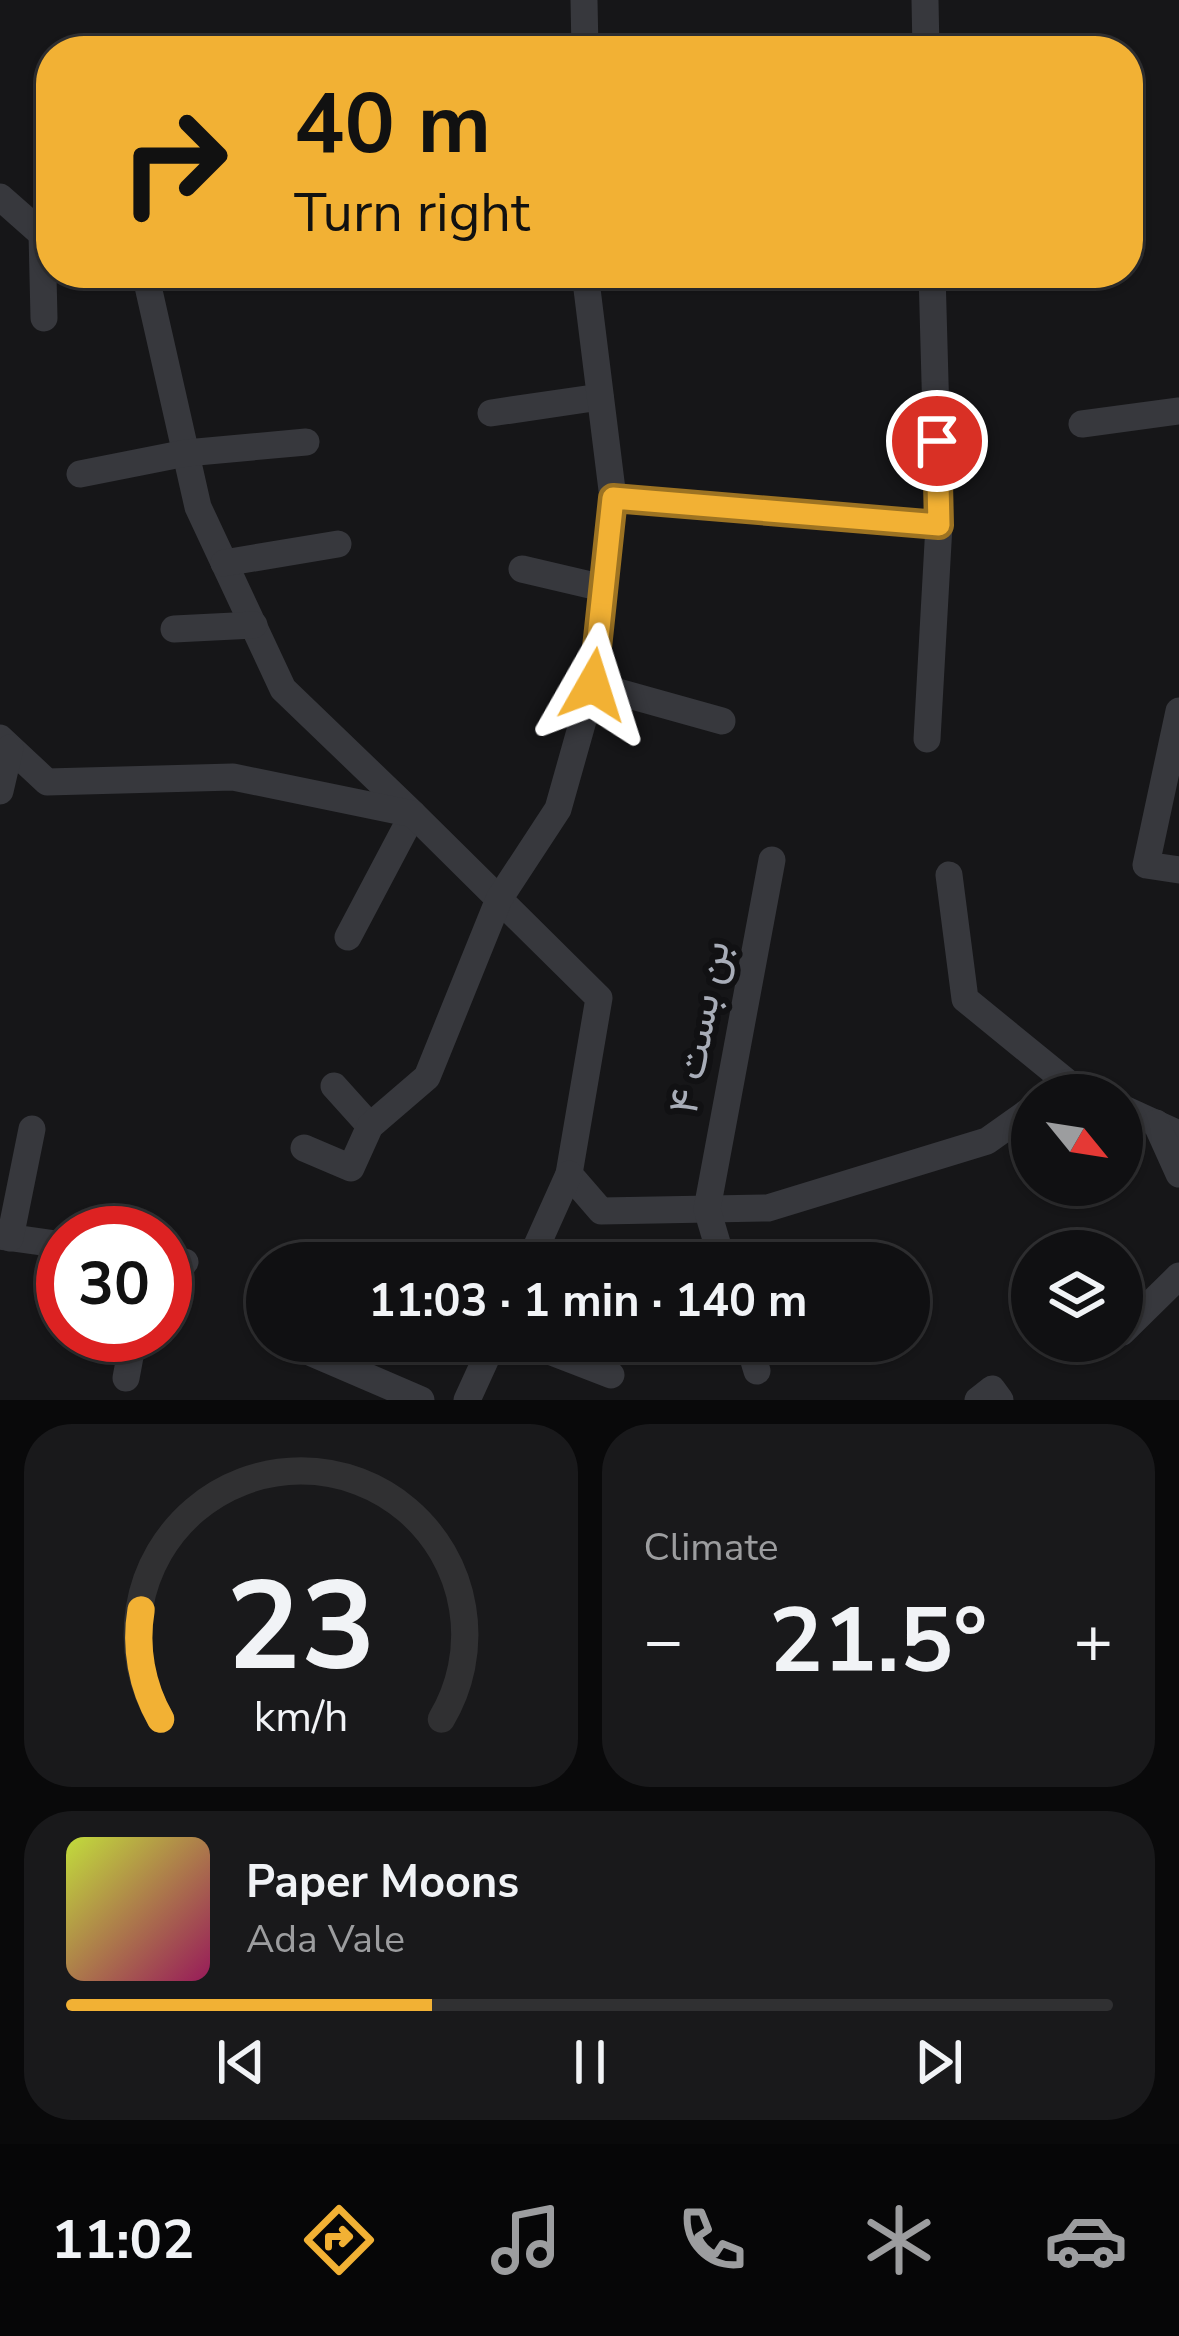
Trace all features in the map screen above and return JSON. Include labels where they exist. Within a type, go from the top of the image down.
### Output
[{"type":"street","points":[[584,0],[584,36]]},
{"type":"street","points":[[925,0],[926,36]]},
{"type":"street","points":[[0,197],[36,226]]},
{"type":"street","points":[[44,318],[45,288]]},
{"type":"street","points":[[148,288],[198,507],[283,689],[599,998],[569,1174],[538,1242]]},
{"type":"street","points":[[304,1148],[351,1168],[370,1126],[427,1077],[499,899],[558,809],[593,685],[613,498],[587,288]]},
{"type":"street","points":[[927,739],[939,525],[932,288]]},
{"type":"street","points":[[491,413],[600,397]]},
{"type":"street","points":[[1082,424],[1179,411]]},
{"type":"street","points":[[80,474],[185,453],[306,442]]},
{"type":"street","points":[[613,498],[939,525]]},
{"type":"street","points":[[224,562],[338,544]]},
{"type":"street","points":[[522,568],[603,588]]},
{"type":"street","points":[[174,629],[254,626]]},
{"type":"street","points":[[593,685],[722,721]]},
{"type":"street","points":[[1179,711],[1146,865],[1179,869]]},
{"type":"street","points":[[5,743],[46,782],[233,777],[413,814]]},
{"type":"street","points":[[0,791],[5,743]]},
{"type":"street","points":[[348,937],[413,814]]},
{"type":"street","name":"بن بست ۴","points":[[707,1209],[772,860]]},
{"type":"street","points":[[949,874],[965,999],[1051,1074]]},
{"type":"street","points":[[334,1086],[370,1126]]},
{"type":"street","points":[[569,1174],[602,1211],[768,1208],[987,1141],[1011,1123]]},
{"type":"street","points":[[32,1129],[5,1237],[36,1241]]},
{"type":"street","points":[[1168,1129],[1179,1174]]},
{"type":"street","points":[[707,1209],[717,1242]]},
{"type":"street","points":[[1143,1311],[1179,1276]]},
{"type":"street","points":[[126,1378],[129,1362]]},
{"type":"street","points":[[333,1362],[421,1400]]},
{"type":"street","points":[[467,1400],[484,1362]]},
{"type":"street","points":[[578,1362],[611,1375]]},
{"type":"street","points":[[754,1362],[757,1371]]},
{"type":"street","points":[[978,1400],[992,1389],[1000,1400]]},
{"type":"route","points":[[593,685],[613,498],[939,525],[937,441]]}]
